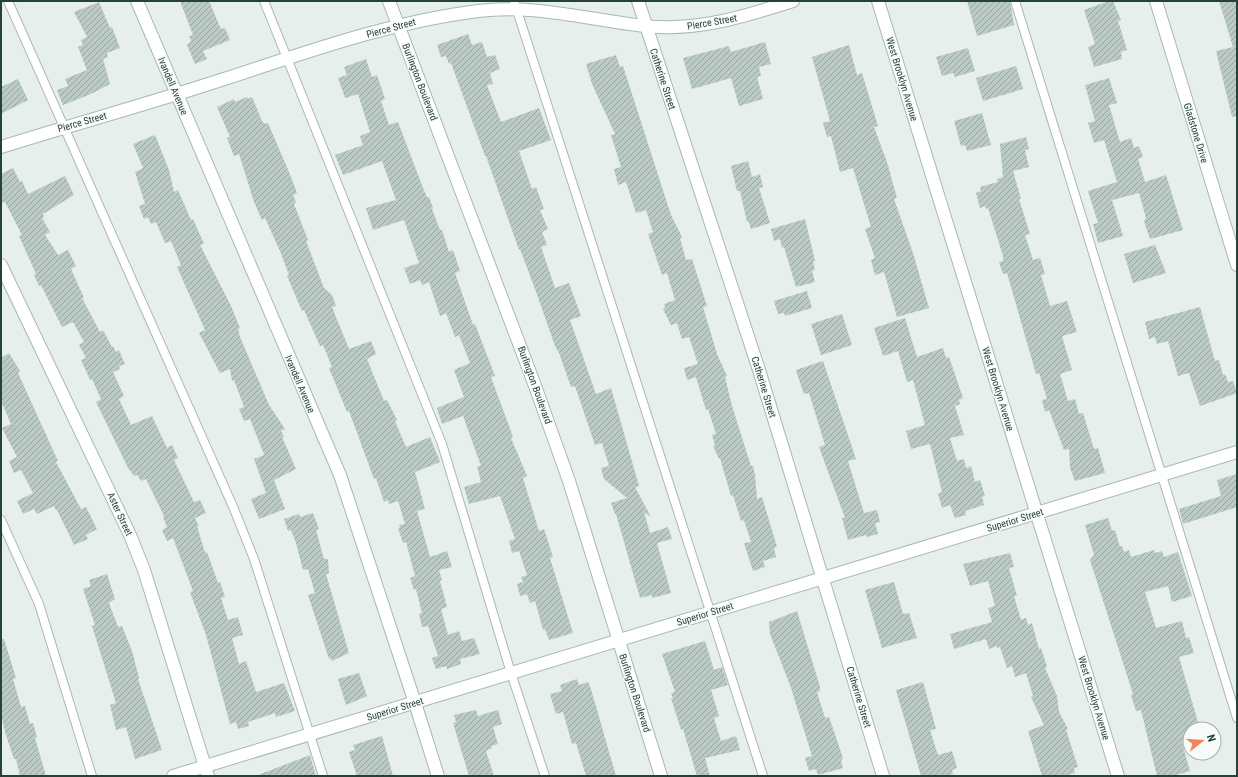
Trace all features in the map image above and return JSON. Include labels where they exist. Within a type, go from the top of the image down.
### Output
[{"type":"street","name":"Ivandell Avenue","points":[[137,1],[340,475],[438,776]]},
{"type":"street","name":"Burlington Boulevard","points":[[389,1],[534,383],[569,481],[661,776]]},
{"type":"street","name":"Catherine Street","points":[[638,1],[759,370],[883,776]]},
{"type":"street","name":"Pierce Street","points":[[1,147],[398,25],[445,15],[515,5],[646,27],[675,28],[707,24],[750,14],[793,1]]},
{"type":"street","name":"West Brooklyn Avenue","points":[[878,1],[1118,776]]},
{"type":"street","name":"Gladstone Drive","points":[[1156,1],[1237,265]]},
{"type":"street","name":"Aster Street","points":[[1,265],[133,542],[144,570],[207,771]]},
{"type":"street","name":"Superior Street","points":[[173,776],[207,771],[310,734],[1237,452]]},
{"type":"lane","points":[[8,1],[234,509],[254,559],[322,776]]},
{"type":"lane","points":[[264,1],[442,444],[511,673],[545,776]]},
{"type":"lane","points":[[1015,1],[1237,718]]},
{"type":"lane","points":[[515,5],[764,776]]},
{"type":"lane","points":[[1,520],[39,604],[92,776]]},
{"type":"building","points":[[180,1],[209,1],[221,29],[225,28],[230,40],[203,51],[207,59],[195,64],[187,45],[191,41],[189,36],[193,35]]},
{"type":"building","points":[[967,1],[1010,1],[1014,25],[977,36]]},
{"type":"building","points":[[1113,1],[1121,20],[1118,21],[1127,50],[1121,52],[1122,59],[1094,67],[1088,47],[1095,44],[1084,10]]},
{"type":"building","points":[[1219,1],[1237,1],[1237,116],[1232,117],[1216,51],[1233,47]]},
{"type":"building","points":[[99,2],[110,28],[112,27],[120,48],[107,53],[108,57],[103,59],[110,84],[91,94],[63,105],[57,90],[68,86],[65,79],[87,70],[78,47],[83,45],[81,40],[87,37],[74,12]]},
{"type":"building","points":[[468,34],[472,45],[482,42],[487,57],[495,55],[500,69],[490,73],[493,84],[487,85],[501,122],[539,108],[551,140],[519,151],[532,189],[536,187],[544,209],[540,210],[548,229],[542,232],[547,245],[541,247],[555,288],[569,283],[581,316],[570,320],[596,394],[611,388],[639,486],[635,487],[651,517],[644,512],[650,533],[668,527],[672,539],[657,543],[671,593],[652,598],[652,595],[640,598],[616,514],[611,503],[627,498],[604,479],[601,468],[609,466],[602,443],[595,445],[575,386],[571,387],[555,346],[451,63],[449,64],[446,56],[441,57],[437,45]]},
{"type":"building","points":[[765,42],[771,64],[759,67],[761,76],[757,77],[763,99],[739,106],[731,78],[692,89],[683,58],[729,46],[731,52]]},
{"type":"building","points":[[849,45],[857,75],[862,73],[878,126],[874,127],[887,162],[897,198],[894,199],[913,253],[929,308],[897,317],[884,272],[875,275],[871,260],[875,258],[865,229],[871,227],[853,168],[840,172],[831,136],[827,137],[823,123],[830,121],[812,57]]},
{"type":"building","points":[[968,48],[975,71],[955,77],[953,73],[942,76],[936,57]]},
{"type":"building","points":[[616,55],[620,67],[623,66],[671,215],[682,237],[680,238],[686,260],[692,259],[707,306],[703,307],[717,354],[727,376],[725,377],[732,406],[751,466],[753,466],[757,499],[762,497],[777,547],[774,548],[776,557],[763,561],[765,567],[753,571],[744,543],[751,542],[744,520],[741,521],[733,495],[731,496],[720,458],[719,459],[713,446],[715,445],[712,435],[716,434],[708,409],[706,410],[696,377],[687,380],[684,368],[698,364],[689,337],[682,339],[677,323],[671,325],[663,309],[665,308],[664,304],[675,300],[667,273],[662,275],[648,234],[653,232],[646,210],[636,213],[626,182],[618,185],[614,169],[621,167],[611,135],[615,134],[592,84],[586,64]]},
{"type":"building","points":[[366,59],[372,77],[377,75],[385,99],[381,101],[389,125],[398,122],[423,188],[427,197],[429,197],[440,230],[442,230],[449,252],[453,250],[460,271],[455,273],[473,325],[475,324],[495,376],[491,377],[513,437],[511,438],[527,476],[523,478],[539,531],[544,529],[553,557],[550,558],[573,633],[549,640],[545,629],[543,630],[535,601],[530,603],[527,594],[520,596],[517,584],[523,582],[521,577],[527,575],[519,551],[512,553],[509,541],[515,539],[500,496],[469,504],[464,487],[481,482],[477,466],[481,466],[463,416],[442,424],[437,408],[464,397],[454,370],[470,363],[459,335],[455,337],[446,313],[440,316],[429,282],[422,285],[420,280],[410,284],[404,268],[419,263],[404,220],[373,230],[366,208],[396,200],[382,161],[343,175],[335,155],[363,145],[360,136],[370,132],[358,94],[345,98],[338,78],[347,75],[344,67]]},
{"type":"building","points":[[1016,66],[1023,89],[983,101],[976,78]]},
{"type":"building","points":[[1109,78],[1117,103],[1109,105],[1120,142],[1131,138],[1134,148],[1139,146],[1143,157],[1138,159],[1145,182],[1166,175],[1183,230],[1150,239],[1144,221],[1146,218],[1139,193],[1112,200],[1123,236],[1098,243],[1093,224],[1098,223],[1088,191],[1117,182],[1104,140],[1094,143],[1088,123],[1095,121],[1085,85]]},
{"type":"building","points":[[18,79],[28,100],[1,114],[1,87]]},
{"type":"building","points":[[247,97],[248,99],[252,97],[262,121],[265,124],[268,123],[289,172],[297,193],[293,195],[296,202],[294,204],[308,240],[306,241],[324,288],[332,295],[336,306],[332,307],[349,349],[371,341],[376,354],[367,359],[384,401],[387,400],[397,420],[395,421],[406,447],[430,437],[440,462],[415,472],[425,509],[417,511],[430,557],[447,551],[452,567],[439,570],[442,580],[440,581],[447,607],[441,609],[448,635],[459,631],[462,641],[474,638],[480,654],[460,659],[461,664],[447,669],[446,666],[436,669],[432,658],[438,656],[428,626],[422,627],[419,614],[422,613],[416,589],[414,590],[410,578],[415,576],[406,542],[403,543],[398,528],[400,528],[399,525],[405,524],[398,501],[389,504],[388,500],[384,502],[349,411],[347,412],[329,368],[332,367],[323,345],[320,346],[304,310],[302,311],[287,276],[289,275],[280,251],[265,218],[262,220],[254,202],[239,154],[234,156],[227,138],[230,137],[217,107],[234,99],[235,102]]},
{"type":"building","points":[[982,113],[991,145],[967,151],[965,145],[961,146],[954,121]]},
{"type":"building","points":[[155,135],[169,170],[174,192],[178,190],[191,220],[193,219],[204,244],[200,245],[231,306],[240,328],[238,329],[240,337],[269,405],[285,429],[281,431],[284,437],[282,437],[296,469],[274,480],[285,509],[259,519],[251,499],[266,493],[254,459],[264,455],[265,457],[250,419],[244,421],[239,409],[244,407],[234,380],[232,381],[230,369],[220,373],[199,333],[205,330],[177,267],[181,265],[171,241],[165,243],[156,222],[151,224],[148,217],[144,219],[139,206],[145,204],[135,172],[143,168],[133,144]]},
{"type":"building","points":[[1026,137],[1029,149],[1025,150],[1029,167],[1013,171],[1021,199],[1019,199],[1030,234],[1025,235],[1033,260],[1040,258],[1045,274],[1041,275],[1050,306],[1067,301],[1077,332],[1062,336],[1072,370],[1060,374],[1068,401],[1075,399],[1079,414],[1083,413],[1094,449],[1098,448],[1105,473],[1075,481],[1070,468],[1069,449],[1064,450],[1049,410],[1045,412],[1042,400],[1047,399],[1039,373],[1036,374],[1007,273],[1003,274],[999,262],[1003,261],[1003,256],[988,208],[986,209],[985,206],[980,208],[976,193],[981,191],[980,187],[998,182],[997,179],[1003,177],[1000,144]]},
{"type":"building","points":[[748,161],[752,177],[760,174],[763,187],[759,188],[770,223],[751,229],[749,222],[747,222],[740,191],[737,191],[731,166]]},
{"type":"building","points":[[13,168],[20,182],[22,181],[28,194],[65,176],[74,195],[43,214],[44,217],[42,218],[50,232],[45,235],[58,255],[68,250],[76,266],[71,269],[84,298],[82,298],[100,332],[103,330],[116,352],[119,350],[125,364],[119,366],[120,369],[113,372],[124,396],[119,399],[131,425],[152,416],[167,448],[172,445],[178,458],[174,460],[194,502],[200,500],[206,513],[195,518],[199,526],[197,526],[205,553],[207,552],[218,583],[220,582],[225,597],[221,598],[228,620],[238,617],[243,635],[232,638],[239,664],[246,661],[256,692],[284,683],[295,711],[276,717],[275,713],[248,722],[249,726],[238,729],[236,722],[230,724],[206,635],[190,592],[193,591],[173,538],[167,541],[162,530],[167,527],[163,517],[164,516],[146,479],[141,481],[137,475],[134,476],[129,470],[96,402],[101,399],[81,360],[86,358],[79,345],[84,342],[73,322],[62,327],[41,285],[39,286],[34,275],[36,274],[19,236],[22,235],[5,202],[1,203],[1,174]]},
{"type":"building","points":[[805,219],[815,261],[813,261],[815,270],[812,271],[815,282],[796,287],[784,247],[782,248],[780,239],[774,241],[771,229]]},
{"type":"building","points":[[1155,245],[1166,273],[1133,283],[1124,254]]},
{"type":"building","points":[[807,291],[812,308],[785,316],[784,313],[778,314],[774,301]]},
{"type":"building","points":[[1200,307],[1215,361],[1219,360],[1223,375],[1225,374],[1228,382],[1233,381],[1237,393],[1200,406],[1189,373],[1178,376],[1168,341],[1157,344],[1155,337],[1149,339],[1145,322]]},
{"type":"building","points":[[842,314],[852,345],[821,355],[811,324]]},
{"type":"building","points":[[905,318],[917,357],[943,348],[946,358],[949,357],[963,398],[959,400],[960,404],[955,406],[964,435],[950,438],[957,461],[964,459],[966,468],[971,466],[975,482],[980,480],[985,496],[982,497],[984,505],[965,511],[966,515],[955,518],[950,505],[942,508],[938,494],[942,492],[930,444],[911,449],[906,431],[925,425],[913,380],[907,382],[898,351],[883,356],[874,328]]},
{"type":"building","points":[[9,353],[20,371],[18,373],[58,461],[56,462],[81,509],[86,507],[97,529],[86,535],[88,539],[74,545],[54,506],[37,514],[34,509],[23,514],[17,501],[33,493],[21,470],[14,473],[9,461],[17,457],[2,428],[11,424],[1,401],[1,358]]},
{"type":"building","points":[[823,361],[856,459],[848,461],[864,513],[877,510],[880,522],[875,523],[878,534],[867,537],[866,535],[848,540],[842,518],[845,518],[819,447],[825,445],[809,393],[804,394],[796,370]]},
{"type":"building","points":[[1237,474],[1237,507],[1183,524],[1179,509],[1221,496],[1217,480]]},
{"type":"building","points":[[313,513],[319,529],[316,530],[324,559],[328,559],[329,573],[326,574],[349,653],[332,661],[331,658],[329,659],[308,595],[315,593],[308,569],[303,570],[296,543],[291,530],[288,531],[284,519],[299,514],[300,517]]},
{"type":"building","points":[[1108,518],[1112,531],[1115,530],[1120,547],[1122,546],[1124,552],[1129,550],[1131,557],[1154,550],[1155,553],[1162,551],[1164,557],[1178,552],[1192,596],[1172,602],[1168,586],[1145,592],[1156,628],[1182,621],[1186,638],[1189,637],[1194,653],[1179,657],[1198,721],[1182,721],[1182,761],[1187,761],[1190,771],[1173,776],[1157,776],[1141,710],[1136,711],[1131,695],[1133,694],[1090,560],[1094,555],[1085,525]]},
{"type":"building","points":[[1010,553],[1014,567],[1009,568],[1017,596],[1014,596],[1021,620],[1026,618],[1028,625],[1032,623],[1039,649],[1041,648],[1047,667],[1045,668],[1057,696],[1059,712],[1068,729],[1066,730],[1078,767],[1074,768],[1075,773],[1064,776],[1042,776],[1028,731],[1044,725],[1031,697],[1033,696],[1026,673],[1015,677],[1012,666],[1007,668],[1000,647],[997,648],[997,646],[989,649],[986,639],[954,649],[950,634],[992,622],[988,608],[995,606],[988,581],[970,586],[963,564]]},
{"type":"building","points":[[107,574],[115,599],[109,603],[118,627],[122,626],[132,651],[138,679],[162,750],[135,759],[126,727],[116,730],[110,705],[116,703],[92,626],[95,625],[83,589],[91,586],[89,580]]},
{"type":"building","points":[[894,582],[903,614],[909,613],[917,638],[882,648],[865,590]]},
{"type":"building","points":[[797,611],[820,687],[820,691],[817,692],[825,718],[829,717],[843,758],[841,761],[843,768],[818,775],[816,769],[809,771],[805,758],[812,756],[790,685],[770,634],[769,622]]},
{"type":"building","points":[[4,639],[16,678],[13,679],[21,707],[25,706],[30,724],[33,723],[37,737],[35,738],[46,776],[20,776],[16,759],[14,759],[5,732],[1,715],[1,640]]},
{"type":"building","points":[[705,641],[714,670],[722,667],[728,685],[711,690],[719,716],[714,718],[721,741],[736,736],[740,750],[705,758],[710,776],[697,776],[683,729],[681,730],[671,698],[673,698],[671,693],[675,692],[662,654]]},
{"type":"building","points":[[359,673],[367,696],[346,705],[338,679]]},
{"type":"building","points":[[577,679],[579,685],[588,682],[591,689],[616,776],[586,776],[576,743],[572,744],[563,712],[556,714],[550,694],[562,691],[560,685]]},
{"type":"building","points":[[923,682],[936,729],[930,730],[938,755],[952,751],[957,768],[952,770],[953,774],[946,776],[921,776],[896,690]]},
{"type":"building","points":[[476,710],[478,716],[498,710],[502,724],[493,727],[498,744],[491,746],[492,748],[486,751],[494,776],[469,776],[453,723],[456,722],[454,715]]},
{"type":"building","points":[[382,736],[393,776],[357,776],[349,752],[355,750],[353,745]]},
{"type":"building","points":[[310,755],[316,776],[258,776],[258,775]]}]
